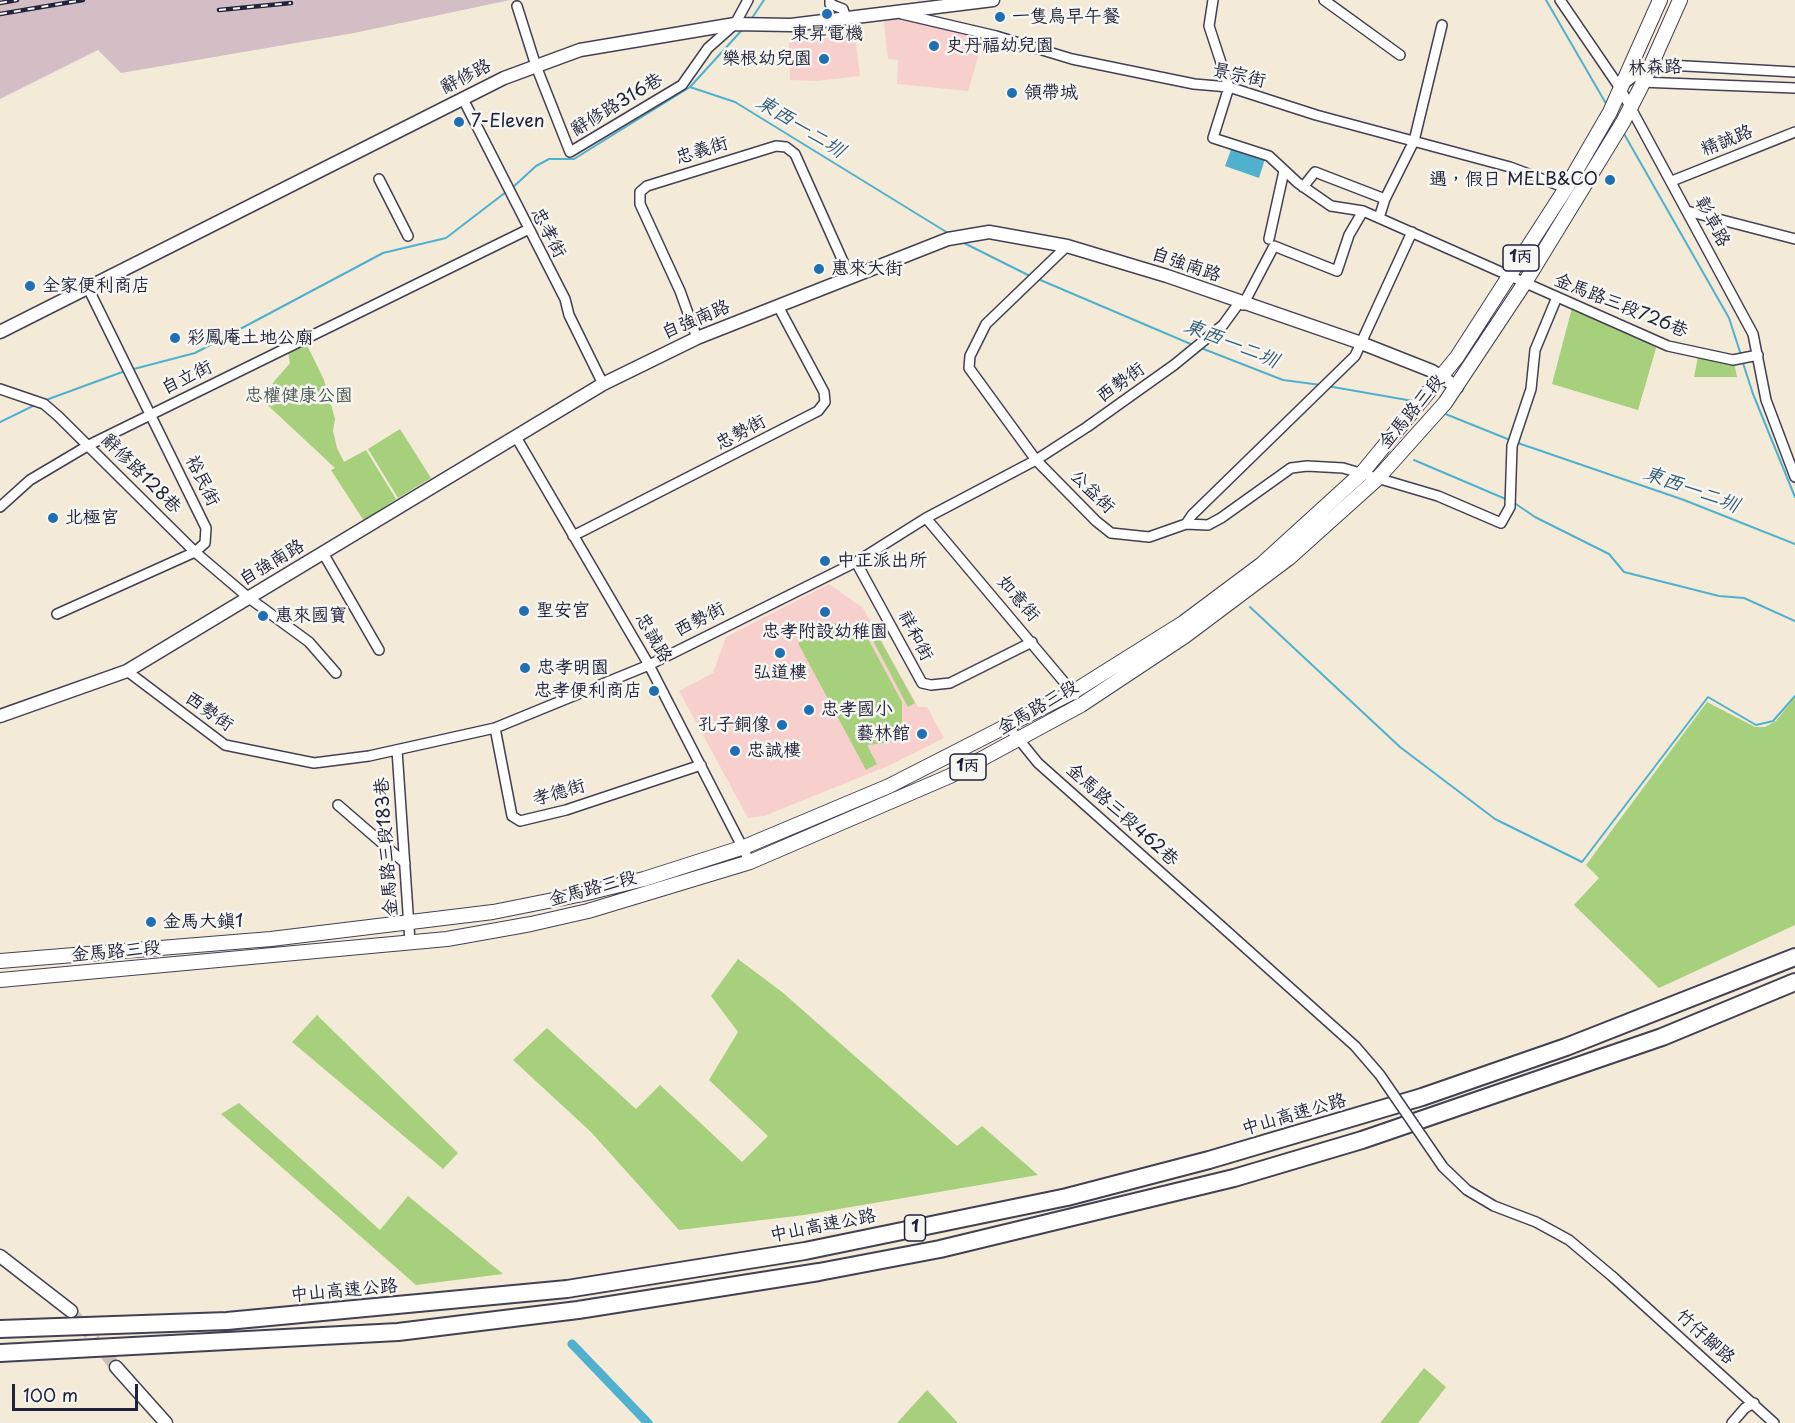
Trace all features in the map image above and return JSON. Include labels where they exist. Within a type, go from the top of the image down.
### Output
[{"type":"highway","name":"中山高速公路","points":[[0,1329],[227,1321],[567,1289],[805,1251],[1067,1197],[1209,1160],[1422,1097],[1566,1047],[1795,957]]},
{"type":"highway","name":"1","points":[[0,1353],[398,1332],[578,1310],[819,1272],[940,1249],[1234,1178],[1362,1140],[1662,1037],[1795,982]]},
{"type":"main road","name":"金馬路三段","points":[[0,980],[410,942],[531,924],[588,910],[750,862],[899,799],[1018,741],[1081,705],[1206,613],[1262,564],[1362,473],[1442,377],[1566,188],[1610,111],[1660,0]]},
{"type":"main road","name":"金馬路三段","points":[[0,961],[271,939],[493,912],[644,879],[744,846],[889,786],[1073,692],[1206,613],[1289,558],[1377,479],[1457,387],[1524,284],[1630,107],[1680,0]]},
{"type":"street","points":[[743,24],[748,0]]},
{"type":"street","name":"辭修路","points":[[0,332],[463,99],[536,66],[580,50],[743,24],[791,25],[993,0]]},
{"type":"street","points":[[1213,0],[1209,26],[1229,87]]},
{"type":"street","points":[[1324,0],[1400,55]]},
{"type":"street","name":"彰草路","points":[[1560,0],[1620,88],[1753,334],[1766,400],[1795,477]]},
{"type":"street","points":[[830,1],[830,4],[843,9],[846,19]]},
{"type":"street","name":"辭修路316巷","points":[[518,6],[536,66],[570,152],[682,85],[708,48],[743,24]]},
{"type":"street","name":"景宗街","points":[[901,13],[996,36],[1072,59],[1194,84],[1229,87],[1316,115],[1510,167],[1566,188]]},
{"type":"street","points":[[1379,218],[1384,199],[1414,141],[1442,25]]},
{"type":"street","name":"林森路","points":[[1620,88],[1650,64],[1795,72]]},
{"type":"street","name":"林森路","points":[[1620,88],[1644,81],[1795,88]]},
{"type":"street","name":"金馬路三段726巷","points":[[1229,87],[1214,138],[1269,156],[1302,187],[1331,206],[1363,211],[1510,274],[1524,284],[1668,346],[1708,356],[1736,359],[1758,355]]},
{"type":"street","name":"忠孝街","points":[[463,99],[527,230],[565,299],[569,315],[603,384]]},
{"type":"street","name":"精誠路","points":[[1671,181],[1795,132]]},
{"type":"street","name":"忠義街","points":[[697,338],[680,291],[640,204],[640,192],[647,186],[776,146],[786,147],[795,154],[850,277]]},
{"type":"street","name":"西勢街","points":[[127,671],[225,745],[314,763],[397,750],[495,728],[650,665],[856,562],[926,518],[1036,460],[1174,365],[1223,325],[1241,304],[1272,242],[1284,171]]},
{"type":"street","points":[[1302,187],[1315,172],[1384,199]]},
{"type":"street","points":[[379,179],[408,236]]},
{"type":"street","points":[[1272,242],[1337,271],[1349,236],[1363,211]]},
{"type":"street","points":[[1687,211],[1795,240]]},
{"type":"street","name":"自立街","points":[[0,507],[30,480],[89,445],[527,230]]},
{"type":"street","name":"自強南路","points":[[0,716],[127,671],[603,384],[697,338],[948,239],[989,232],[1067,246],[1167,276],[1241,304],[1361,343],[1442,377],[1457,387]]},
{"type":"street","points":[[1186,524],[1192,514],[1355,356],[1412,232]]},
{"type":"street","name":"公益街","points":[[1067,246],[986,324],[970,356],[969,368],[1036,460],[1096,521],[1111,532],[1149,537],[1186,524],[1208,525],[1291,468],[1330,466],[1362,473],[1438,496],[1502,523],[1510,507],[1512,446],[1531,388],[1535,350],[1557,297]]},
{"type":"street","name":"裕民街","points":[[88,288],[206,528],[205,543],[195,552]]},
{"type":"street","name":"忠勢街","points":[[573,536],[818,411],[825,402],[824,392],[778,306]]},
{"type":"street","name":"辭修路128巷","points":[[0,389],[44,404],[89,445],[195,552],[249,598],[309,642],[336,672]]},
{"type":"street","name":"忠誠路","points":[[516,437],[650,665],[744,846],[750,862]]},
{"type":"street","name":"如意街","points":[[926,518],[1032,642],[1081,705]]},
{"type":"street","points":[[57,614],[195,552]]},
{"type":"street","points":[[323,553],[379,650]]},
{"type":"street","name":"祥和街","points":[[856,562],[922,683],[931,685],[950,683],[1032,642]]},
{"type":"street","name":"金馬路三段462巷","points":[[1008,726],[1018,741],[1102,822],[1355,1046],[1380,1075],[1443,1167],[1467,1190],[1494,1206],[1536,1222],[1569,1240],[1613,1277]]},
{"type":"street","name":"孝德街","points":[[495,728],[512,816],[520,821],[566,810],[700,765]]},
{"type":"street","name":"金馬路三段183巷","points":[[397,750],[410,942]]},
{"type":"street","points":[[338,805],[405,863]]},
{"type":"street","points":[[0,1256],[71,1311]]},
{"type":"street","name":"竹仔腳路","points":[[1613,1277],[1774,1423]]},
{"type":"street","points":[[116,1367],[166,1423]]},
{"type":"street","points":[[1732,1423],[1745,1408],[1754,1403]]},
{"type":"shaded area","points":[[0,0],[510,0],[354,33],[121,73],[98,50],[0,99]]},
{"type":"shaded area","name":"史丹福幼兒園","points":[[883,16],[905,16],[985,34],[968,91],[897,84],[898,60],[888,59]]},
{"type":"shaded area","name":"樂根幼兒園","points":[[855,36],[860,76],[816,81],[790,80],[789,41]]},
{"type":"shaded area","name":"忠孝國小","points":[[829,584],[863,608],[918,707],[927,707],[944,738],[888,766],[764,816],[748,818],[679,691],[713,673],[726,637]]},
{"type":"green space","points":[[1572,308],[1657,345],[1638,410],[1552,384]]},
{"type":"green space","name":"忠權健康公園","points":[[307,345],[324,380],[335,419],[333,431],[337,448],[344,462],[366,450],[396,499],[364,521],[331,470],[335,468],[260,398],[290,363],[288,352]]},
{"type":"green space","points":[[1698,357],[1734,362],[1737,377],[1694,377]]},
{"type":"green space","points":[[400,429],[431,478],[398,498],[368,449]]},
{"type":"green space","points":[[834,623],[857,627],[867,637],[902,702],[902,722],[892,738],[884,743],[867,745],[877,764],[866,770],[798,643],[809,637],[812,641],[824,627]]},
{"type":"green space","points":[[876,632],[915,703],[908,707],[870,635]]},
{"type":"green space","points":[[1795,697],[1795,925],[1659,988],[1574,905],[1599,878],[1586,865],[1707,702],[1755,727],[1765,727],[1776,721]]},
{"type":"green space","points":[[738,959],[782,992],[957,1146],[982,1126],[1038,1175],[804,1215],[679,1230],[591,1132],[513,1060],[547,1028],[636,1109],[660,1085],[742,1162],[768,1136],[709,1080],[738,1032],[711,996]]},
{"type":"green space","points":[[317,1015],[458,1153],[443,1169],[292,1042]]},
{"type":"green space","points":[[239,1103],[380,1230],[408,1196],[503,1274],[416,1285],[221,1114]]},
{"type":"green space","points":[[1424,1368],[1446,1387],[1418,1423],[1380,1423]]},
{"type":"green space","points":[[927,1390],[958,1423],[897,1423]]},
{"type":"water","points":[[1232,147],[1265,159],[1259,178],[1225,166]]},
{"type":"waterway","points":[[750,21],[764,0]]},
{"type":"waterway","points":[[1546,0],[1608,107]]},
{"type":"waterway","points":[[511,189],[536,166],[549,159],[574,159],[690,87],[742,30]]},
{"type":"waterway","name":"東西一二圳","points":[[690,87],[735,102],[948,233]]},
{"type":"waterway","points":[[1623,132],[1729,318],[1741,355]]},
{"type":"waterway","points":[[130,370],[195,353],[383,253],[446,238],[506,192]]},
{"type":"waterway","name":"東西一二圳","points":[[960,241],[1030,276]]},
{"type":"waterway","name":"東西一二圳","points":[[1038,279],[1193,345]]},
{"type":"waterway","name":"東西一二圳","points":[[1201,348],[1283,380],[1321,385]]},
{"type":"waterway","points":[[1742,360],[1753,394],[1795,497]]},
{"type":"waterway","points":[[46,400],[125,371]]},
{"type":"waterway","name":"東西一二圳","points":[[1327,386],[1413,401]]},
{"type":"waterway","points":[[0,422],[35,405]]},
{"type":"waterway","name":"東西一二圳","points":[[1443,413],[1510,440]]},
{"type":"waterway","name":"東西一二圳","points":[[1515,442],[1684,500],[1795,544]]},
{"type":"waterway","points":[[1414,460],[1508,500]]},
{"type":"waterway","points":[[1513,502],[1535,517],[1609,554],[1624,572],[1719,596],[1744,598],[1795,621]]},
{"type":"waterway","points":[[1250,607],[1400,747],[1495,819],[1582,862],[1708,697],[1756,725],[1773,721],[1795,696]]},
{"type":"waterway","points":[[572,1344],[648,1423]]},
{"type":"tunnel","points":[[71,1311],[116,1367]]},
{"type":"railway","points":[[0,3],[17,0]]},
{"type":"railway","points":[[0,14],[83,0]]},
{"type":"railway","points":[[219,10],[291,3]]},
{"type":"place","name":"東昇電機","points":[[827,14]]},
{"type":"place","name":"一隻鳥早午餐","points":[[1000,17]]},
{"type":"place","name":"史丹福幼兒園","points":[[934,46]]},
{"type":"place","name":"樂根幼兒園","points":[[824,59]]},
{"type":"place","name":"領帶城","points":[[1012,93]]},
{"type":"place","name":"7-Eleven","points":[[459,122]]},
{"type":"place","name":"遇，假日 MELB&CO","points":[[1610,180]]},
{"type":"place","name":"惠來大街","points":[[819,269]]},
{"type":"place","name":"全家便利商店","points":[[30,286]]},
{"type":"place","name":"彩鳳庵土地公廟","points":[[175,338]]},
{"type":"place","name":"北極宮","points":[[53,518]]},
{"type":"place","name":"中正派出所","points":[[825,561]]},
{"type":"place","name":"聖安宮","points":[[524,611]]},
{"type":"place","name":"忠孝附設幼稚園","points":[[825,612]]},
{"type":"place","name":"惠來國寶","points":[[263,616]]},
{"type":"place","name":"弘道樓","points":[[780,653]]},
{"type":"place","name":"忠孝明園","points":[[525,668]]},
{"type":"place","name":"忠孝便利商店","points":[[654,691]]},
{"type":"place","name":"忠孝國小","points":[[809,710]]},
{"type":"place","name":"孔子銅像","points":[[782,725]]},
{"type":"place","name":"藝林館","points":[[922,734]]},
{"type":"place","name":"忠誠樓","points":[[735,751]]},
{"type":"place","name":"金馬大鎮1","points":[[151,922]]}]
